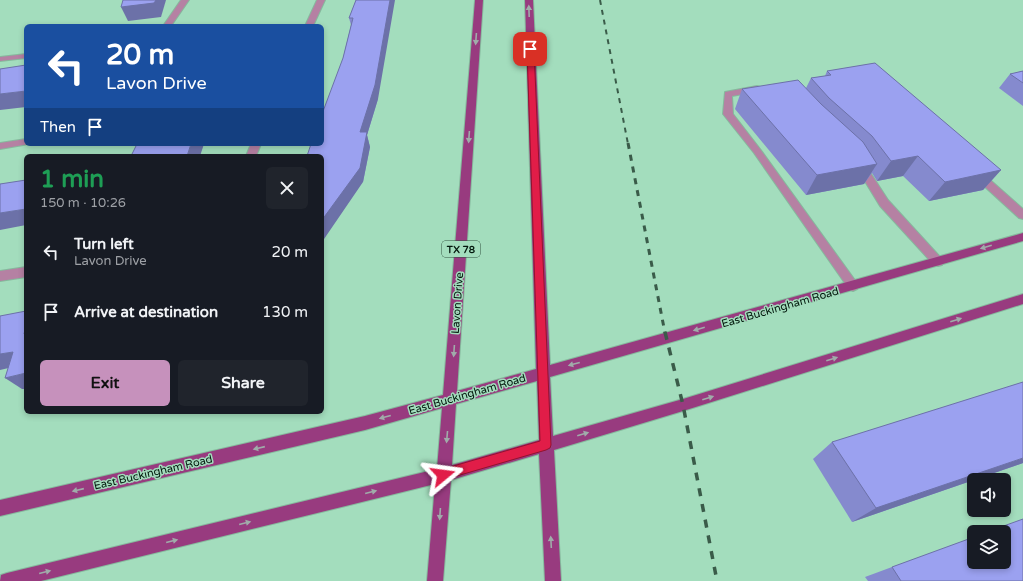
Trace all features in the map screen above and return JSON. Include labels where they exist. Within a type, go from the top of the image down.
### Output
[{"type":"main road","name":"Lavon Drive","points":[[435,581],[450,400],[479,0]]},
{"type":"main road","points":[[528,0],[553,581]]},
{"type":"main road","name":"East Buckingham Road","points":[[0,508],[357,424],[450,400],[544,372],[1023,237]]},
{"type":"main road","points":[[7,581],[443,475],[683,405],[1023,299]]},
{"type":"street","points":[[168,24],[185,0]]},
{"type":"street","points":[[311,24],[321,0]]},
{"type":"street","points":[[0,59],[24,56]]},
{"type":"street","points":[[766,89],[759,88],[728,94],[728,114],[762,158],[853,286]]},
{"type":"street","points":[[0,146],[24,142]]},
{"type":"street","points":[[856,159],[884,203],[938,262]]},
{"type":"street","points":[[970,168],[1023,215]]},
{"type":"street","points":[[0,276],[24,272]]},
{"type":"building","points":[[123,0],[156,0],[154,3],[121,7]]},
{"type":"building","points":[[356,0],[390,0],[375,85],[360,132],[367,132],[360,168],[324,217],[324,154],[308,154],[310,146],[324,146],[324,109],[343,58],[353,18],[349,18]]},
{"type":"building","points":[[875,63],[1001,170],[945,182],[918,156],[891,161],[872,136],[829,98],[811,78],[831,75],[827,71]]},
{"type":"building","points":[[24,65],[24,91],[0,94],[0,69]]},
{"type":"building","points":[[1023,71],[1023,83],[1010,74]]},
{"type":"building","points":[[798,80],[821,104],[863,142],[877,164],[817,175],[742,89]]},
{"type":"building","points":[[136,146],[190,146],[188,154],[132,154]]},
{"type":"building","points":[[24,180],[24,209],[0,213],[0,184]]},
{"type":"building","points":[[24,311],[24,373],[5,378],[13,352],[0,354],[0,316]]},
{"type":"building","points":[[1023,382],[1023,458],[979,473],[967,473],[967,477],[876,508],[832,442]]},
{"type":"building","points":[[1023,519],[1023,581],[901,581],[892,567],[967,540],[967,569],[1011,569],[1011,525],[1006,525]]},
{"type":"railway","points":[[600,0],[628,144]]},
{"type":"railway","points":[[628,143],[665,333]]},
{"type":"railway","points":[[665,332],[683,405],[717,581]]},
{"type":"route","points":[[443,475],[546,445],[530,49]]}]
